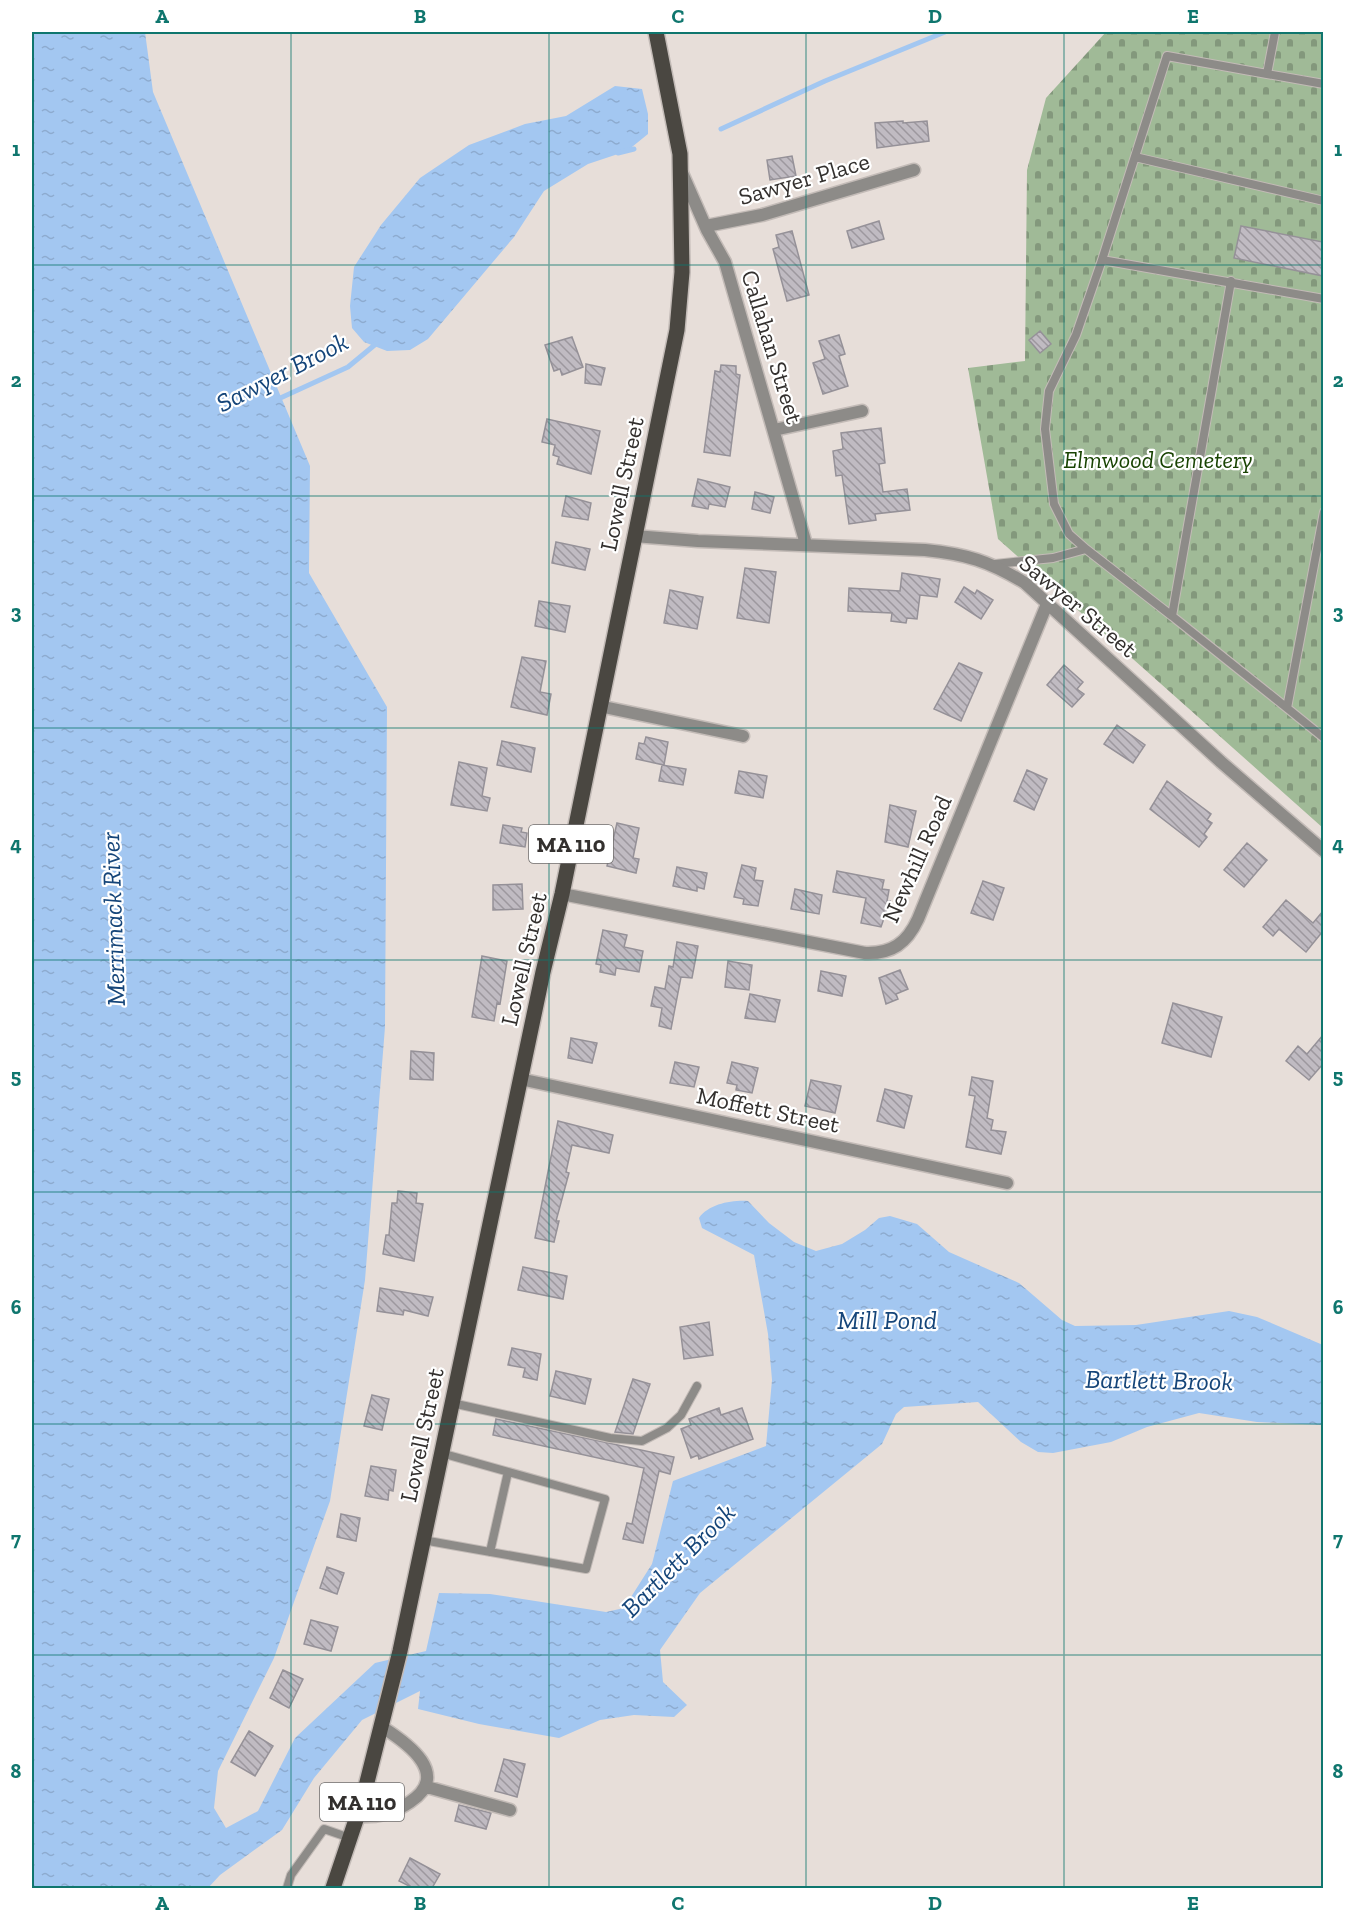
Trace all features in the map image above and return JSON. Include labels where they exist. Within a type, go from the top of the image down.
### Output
[{"type":"main road","name":"Lowell Street","points":[[333,1888],[357,1816],[384,1721],[400,1651],[520,1079],[562,894],[677,330],[682,272],[680,168],[671,105],[656,32]]},
{"type":"street","name":"Callahan Street","points":[[680,168],[725,262],[806,544]]},
{"type":"street","name":"Sawyer Place","points":[[706,226],[762,215],[914,170]]},
{"type":"street","points":[[774,430],[862,411]]},
{"type":"street","name":"Sawyer Street","points":[[634,536],[960,554],[994,564],[1025,583],[1323,850]]},
{"type":"street","name":"Newhill Road","points":[[562,894],[865,953],[883,952],[898,946],[910,934],[918,919],[1047,604]]},
{"type":"street","points":[[599,706],[743,736]]},
{"type":"street","name":"Moffett Street","points":[[520,1079],[1007,1183]]},
{"type":"street","points":[[357,1816],[386,1816],[420,1796],[427,1787],[428,1778],[414,1750],[384,1721]]},
{"type":"street","points":[[427,1787],[510,1810]]},
{"type":"lane","points":[[1267,74],[1275,32]]},
{"type":"lane","points":[[1323,84],[1167,56],[1076,335],[1049,391],[1045,429],[1054,504],[1069,534],[1323,738]]},
{"type":"lane","points":[[1135,157],[1323,201]]},
{"type":"lane","points":[[1102,260],[1323,299]]},
{"type":"lane","points":[[1172,616],[1231,281]]},
{"type":"lane","points":[[1287,708],[1323,512]]},
{"type":"lane","points":[[994,564],[1053,558],[1086,549]]},
{"type":"lane","points":[[451,1403],[610,1438],[642,1441],[666,1428],[681,1415],[697,1386]]},
{"type":"lane","points":[[423,1540],[586,1569],[605,1499],[441,1453]]},
{"type":"lane","points":[[490,1552],[508,1472]]},
{"type":"lane","points":[[287,1888],[291,1875],[324,1829],[350,1838]]},
{"type":"green space","name":"Elmwood Cemetery","points":[[1106,32],[1323,32],[1323,828],[998,539],[968,368],[1025,361],[1027,170],[1046,98]]},
{"type":"water","points":[[32,32],[145,32],[153,92],[310,466],[309,573],[387,707],[385,1027],[365,1280],[330,1501],[274,1658],[218,1771],[214,1808],[226,1828],[258,1811],[295,1738],[375,1663],[426,1651],[439,1593],[490,1594],[606,1612],[624,1608],[652,1564],[673,1481],[766,1446],[772,1380],[768,1334],[754,1255],[702,1228],[699,1218],[714,1206],[728,1202],[748,1201],[769,1223],[794,1242],[816,1251],[842,1244],[879,1218],[890,1216],[917,1224],[949,1252],[1019,1283],[1062,1320],[1075,1326],[1136,1325],[1229,1311],[1257,1317],[1323,1345],[1323,1425],[1257,1422],[1199,1413],[1147,1427],[1111,1442],[1053,1453],[1038,1452],[1021,1442],[978,1402],[904,1407],[896,1414],[882,1444],[700,1593],[660,1650],[663,1682],[687,1705],[674,1717],[634,1715],[600,1720],[559,1738],[479,1724],[418,1709],[420,1691],[362,1720],[314,1778],[282,1830],[220,1875],[208,1888],[32,1888]]},
{"type":"water","points":[[615,86],[642,89],[648,114],[648,134],[627,151],[588,164],[544,191],[514,237],[428,339],[410,350],[387,351],[364,342],[352,328],[350,306],[354,267],[381,225],[420,178],[469,145],[525,124],[566,116]]},
{"type":"building","points":[[903,121],[903,123],[927,121],[929,141],[877,148],[875,123]]},
{"type":"building","points":[[792,156],[796,176],[770,180],[767,160]]},
{"type":"building","points":[[879,221],[884,239],[852,248],[847,231]]},
{"type":"building","points":[[1241,226],[1323,242],[1323,276],[1234,258]]},
{"type":"building","points":[[792,231],[809,295],[787,301],[773,249],[779,247],[776,235]]},
{"type":"building","points":[[1040,331],[1051,344],[1040,353],[1029,340]]},
{"type":"building","points":[[839,335],[845,354],[839,356],[848,386],[823,394],[813,363],[825,359],[819,341]]},
{"type":"building","points":[[572,337],[583,367],[562,375],[560,369],[554,371],[545,345]]},
{"type":"building","points":[[586,364],[605,368],[601,385],[585,383]]},
{"type":"building","points":[[721,365],[736,366],[736,374],[740,375],[730,456],[704,452],[715,371],[720,372]]},
{"type":"building","points":[[547,419],[600,431],[591,474],[557,464],[559,457],[553,455],[555,445],[542,442]]},
{"type":"building","points":[[881,428],[885,463],[879,464],[883,492],[907,489],[910,510],[875,514],[876,520],[849,524],[842,475],[836,476],[833,451],[843,449],[841,433]]},
{"type":"building","points":[[698,479],[730,487],[725,507],[709,504],[708,509],[692,506]]},
{"type":"building","points":[[755,492],[774,497],[770,513],[752,509]]},
{"type":"building","points":[[566,496],[591,503],[588,520],[562,516]]},
{"type":"building","points":[[556,542],[590,549],[585,570],[552,563]]},
{"type":"building","points":[[745,568],[776,572],[769,623],[737,618]]},
{"type":"building","points":[[902,573],[940,579],[937,597],[920,595],[917,619],[907,618],[906,623],[891,621],[892,613],[848,611],[849,588],[900,591]]},
{"type":"building","points":[[964,587],[975,594],[977,590],[993,600],[981,619],[955,602]]},
{"type":"building","points":[[670,590],[703,597],[697,629],[664,623]]},
{"type":"building","points":[[539,601],[570,606],[565,632],[535,626]]},
{"type":"building","points":[[522,657],[546,661],[540,692],[551,694],[547,715],[511,707]]},
{"type":"building","points":[[959,663],[982,673],[961,721],[934,709]]},
{"type":"building","points":[[1064,665],[1083,682],[1077,689],[1084,694],[1072,707],[1047,685]]},
{"type":"building","points":[[1117,725],[1145,745],[1133,763],[1104,744]]},
{"type":"building","points":[[646,737],[668,742],[664,765],[636,759],[639,743],[644,744]]},
{"type":"building","points":[[502,741],[535,748],[531,772],[497,765]]},
{"type":"building","points":[[459,762],[487,768],[482,796],[490,798],[487,811],[451,805]]},
{"type":"building","points":[[662,765],[686,769],[683,785],[659,781]]},
{"type":"building","points":[[1027,770],[1047,779],[1034,810],[1014,801]]},
{"type":"building","points":[[739,771],[767,776],[763,798],[735,793]]},
{"type":"building","points":[[1167,781],[1211,814],[1207,820],[1212,823],[1204,834],[1207,837],[1199,847],[1150,809]]},
{"type":"building","points":[[890,805],[916,811],[908,847],[885,842]]},
{"type":"building","points":[[617,823],[639,828],[633,858],[639,859],[636,873],[607,866]]},
{"type":"building","points":[[503,825],[522,828],[521,832],[527,833],[525,847],[500,843]]},
{"type":"building","points":[[1247,843],[1267,860],[1244,887],[1224,870]]},
{"type":"building","points":[[742,865],[756,868],[754,880],[763,881],[758,906],[743,904],[744,899],[734,897]]},
{"type":"building","points":[[677,867],[707,873],[704,889],[697,887],[697,891],[673,886]]},
{"type":"building","points":[[837,871],[884,880],[882,889],[889,890],[887,901],[890,901],[881,927],[861,923],[866,898],[833,892]]},
{"type":"building","points":[[983,881],[1004,888],[993,920],[971,913]]},
{"type":"building","points":[[522,884],[523,909],[493,910],[493,885]]},
{"type":"building","points":[[795,889],[822,895],[819,914],[791,909]]},
{"type":"building","points":[[1286,900],[1313,923],[1323,911],[1323,931],[1306,952],[1279,929],[1273,936],[1263,927]]},
{"type":"building","points":[[603,930],[627,935],[624,947],[643,951],[639,972],[616,968],[615,975],[600,972],[601,965],[596,964]]},
{"type":"building","points":[[677,942],[698,946],[692,978],[681,977],[671,1029],[659,1026],[662,1008],[651,1006],[655,987],[665,989],[669,966],[673,967]]},
{"type":"building","points":[[482,956],[507,961],[500,1004],[497,1003],[494,1021],[472,1017]]},
{"type":"building","points":[[728,961],[752,965],[749,990],[725,987]]},
{"type":"building","points":[[900,970],[908,989],[896,994],[898,999],[886,1004],[879,978]]},
{"type":"building","points":[[821,971],[846,976],[842,996],[818,991]]},
{"type":"building","points":[[750,994],[780,1000],[775,1022],[745,1018]]},
{"type":"building","points":[[1173,1003],[1222,1017],[1211,1057],[1162,1043]]},
{"type":"building","points":[[1323,1035],[1323,1064],[1309,1080],[1286,1061],[1298,1046],[1307,1054]]},
{"type":"building","points":[[571,1038],[597,1043],[592,1063],[568,1058]]},
{"type":"building","points":[[411,1051],[434,1053],[433,1080],[410,1079]]},
{"type":"building","points":[[675,1062],[699,1067],[694,1087],[670,1083]]},
{"type":"building","points":[[732,1062],[758,1068],[752,1093],[736,1090],[737,1085],[727,1083]]},
{"type":"building","points":[[972,1077],[993,1081],[987,1118],[993,1120],[991,1130],[1006,1132],[1001,1154],[966,1147],[975,1096],[969,1095]]},
{"type":"building","points":[[811,1080],[841,1086],[835,1113],[805,1106]]},
{"type":"building","points":[[885,1089],[912,1096],[904,1128],[877,1121]]},
{"type":"building","points":[[558,1121],[613,1135],[609,1153],[572,1145],[566,1172],[569,1173],[556,1221],[559,1221],[554,1242],[535,1238]]},
{"type":"building","points":[[398,1191],[417,1193],[416,1203],[423,1204],[414,1261],[383,1254],[386,1235],[389,1235],[392,1203],[397,1203]]},
{"type":"building","points":[[523,1267],[567,1276],[563,1299],[518,1290]]},
{"type":"building","points":[[380,1288],[433,1297],[428,1316],[404,1310],[403,1315],[377,1311]]},
{"type":"building","points":[[709,1322],[713,1355],[684,1359],[680,1327]]},
{"type":"building","points":[[512,1348],[541,1354],[537,1380],[523,1377],[525,1368],[508,1365]]},
{"type":"building","points":[[556,1371],[591,1379],[585,1404],[550,1396]]},
{"type":"building","points":[[633,1379],[650,1384],[633,1434],[615,1432]]},
{"type":"building","points":[[372,1395],[389,1399],[382,1430],[364,1426]]},
{"type":"building","points":[[719,1408],[721,1415],[742,1408],[753,1439],[699,1459],[698,1455],[691,1458],[681,1429],[691,1425],[689,1419]]},
{"type":"building","points":[[496,1419],[674,1457],[670,1474],[659,1471],[643,1543],[623,1539],[627,1523],[632,1524],[644,1468],[493,1435]]},
{"type":"building","points":[[371,1466],[396,1470],[393,1491],[389,1490],[388,1500],[365,1496]]},
{"type":"building","points":[[341,1514],[360,1518],[356,1541],[337,1537]]},
{"type":"building","points":[[327,1567],[344,1573],[337,1594],[320,1588]]},
{"type":"building","points":[[311,1620],[338,1627],[331,1651],[304,1644]]},
{"type":"building","points":[[283,1670],[303,1679],[289,1708],[270,1698]]},
{"type":"building","points":[[249,1731],[273,1746],[255,1776],[231,1762]]},
{"type":"building","points":[[504,1759],[525,1764],[517,1797],[495,1791]]},
{"type":"building","points":[[459,1805],[491,1813],[486,1829],[455,1821]]},
{"type":"building","points":[[410,1858],[440,1874],[432,1888],[413,1888],[399,1881]]},
{"type":"waterway","name":"Sawyer Brook","points":[[721,129],[825,81],[945,32]]},
{"type":"waterway","name":"Sawyer Brook","points":[[618,153],[634,149]]},
{"type":"waterway","name":"Sawyer Brook","points":[[276,400],[348,367],[377,343]]},
{"type":"water label","name":"Merrimack River","points":[[113,919]]},
{"type":"water label","name":"Mill Pond","points":[[887,1320]]},
{"type":"water label","name":"Bartlett Brook","points":[[1159,1380]]},
{"type":"water label","name":"Bartlett Brook","points":[[678,1560]]}]
